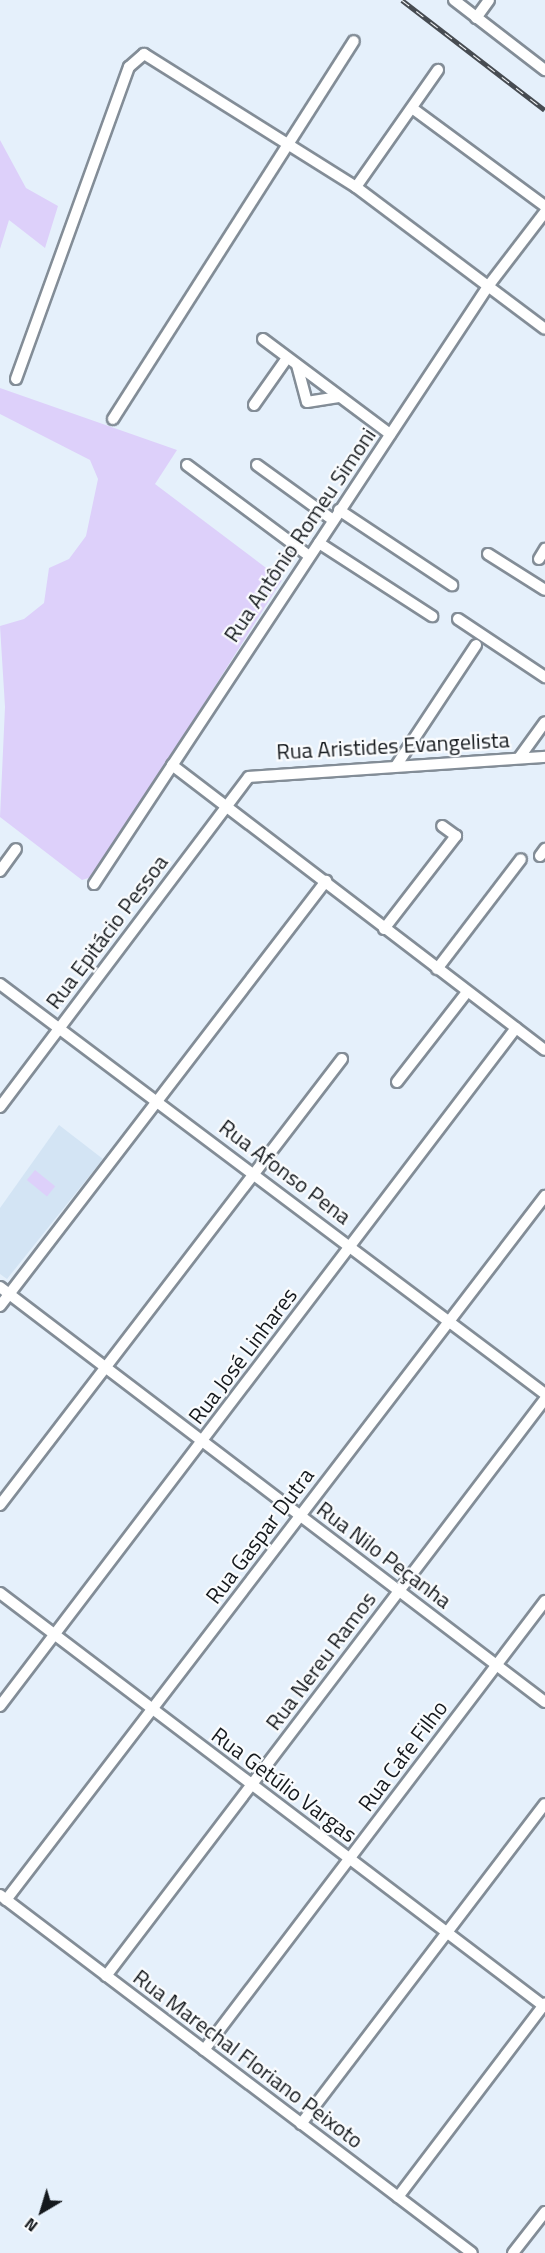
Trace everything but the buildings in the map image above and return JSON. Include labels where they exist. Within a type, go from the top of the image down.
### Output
[{"type":"street","points":[[454,0],[543,65]]},
{"type":"street","points":[[476,18],[489,0]]},
{"type":"street","points":[[113,419],[354,41]]},
{"type":"street","points":[[16,379],[136,58],[150,54],[290,142],[356,187],[545,328]]},
{"type":"street","points":[[356,187],[438,70]]},
{"type":"street","points":[[412,108],[545,206]]},
{"type":"street","name":"Rua Antônio Romeu Simoni","points":[[94,884],[489,285],[545,212]]},
{"type":"street","points":[[263,339],[390,434]]},
{"type":"street","points":[[254,405],[287,358]]},
{"type":"street","points":[[297,365],[307,402],[339,396]]},
{"type":"street","points":[[187,465],[309,556]]},
{"type":"street","points":[[257,465],[452,585]]},
{"type":"street","points":[[319,543],[432,615]]},
{"type":"street","points":[[539,559],[545,549]]},
{"type":"street","points":[[488,554],[545,590]]},
{"type":"street","points":[[458,619],[545,677]]},
{"type":"street","points":[[396,766],[476,645]]},
{"type":"street","points":[[519,758],[545,722]]},
{"type":"street","name":"Rua Aristides Evangelista","points":[[245,780],[267,774],[545,757]]},
{"type":"street","points":[[172,765],[224,808],[326,881],[384,929],[545,1050]]},
{"type":"street","name":"Rua Epitácio Pessoa","points":[[0,1107],[245,780]]},
{"type":"street","points":[[384,929],[456,836],[442,826]]},
{"type":"street","points":[[0,871],[16,849]]},
{"type":"street","points":[[437,969],[521,859]]},
{"type":"street","points":[[0,1306],[5,1290],[157,1100],[326,881]]},
{"type":"street","name":"Rua Afonso Pena","points":[[0,984],[545,1394]]},
{"type":"street","points":[[397,1082],[467,992]]},
{"type":"street","name":"Rua José Linhares","points":[[0,1706],[516,1028]]},
{"type":"street","points":[[0,1505],[342,1059]]},
{"type":"street","name":"Rua Gaspar Dutra","points":[[3,1897],[153,1709],[545,1196]]},
{"type":"street","name":"Rua Nilo Peçanha","points":[[5,1290],[545,1702]]},
{"type":"street","name":"Rua Nereu Ramos","points":[[106,1976],[545,1399]]},
{"type":"street","name":"Rua Getúlio Vargas","points":[[0,1593],[544,2006]]},
{"type":"street","name":"Rua Cafe Filho","points":[[204,2050],[545,1601]]},
{"type":"street","points":[[301,2124],[545,1804]]},
{"type":"street","name":"Rua Marechal Floriano Peixoto","points":[[3,1897],[472,2253]]},
{"type":"street","points":[[398,2197],[544,2006]]},
{"type":"street","points":[[513,2253],[545,2212]]},
{"type":"shaded area","points":[[0,140],[26,188],[58,206],[45,248],[9,220],[0,249]]},
{"type":"shaded area","points":[[0,388],[177,450],[155,484],[282,580],[95,876],[82,880],[0,817],[5,707],[0,626],[24,619],[44,603],[49,568],[69,559],[86,536],[98,479],[90,460],[0,414]]},
{"type":"shaded area","points":[[59,1125],[103,1159],[7,1279],[0,1274],[0,1208]]},
{"type":"shaded area","points":[[35,1170],[55,1186],[47,1196],[27,1180]]},
{"type":"railway","points":[[402,0],[545,110]]}]
